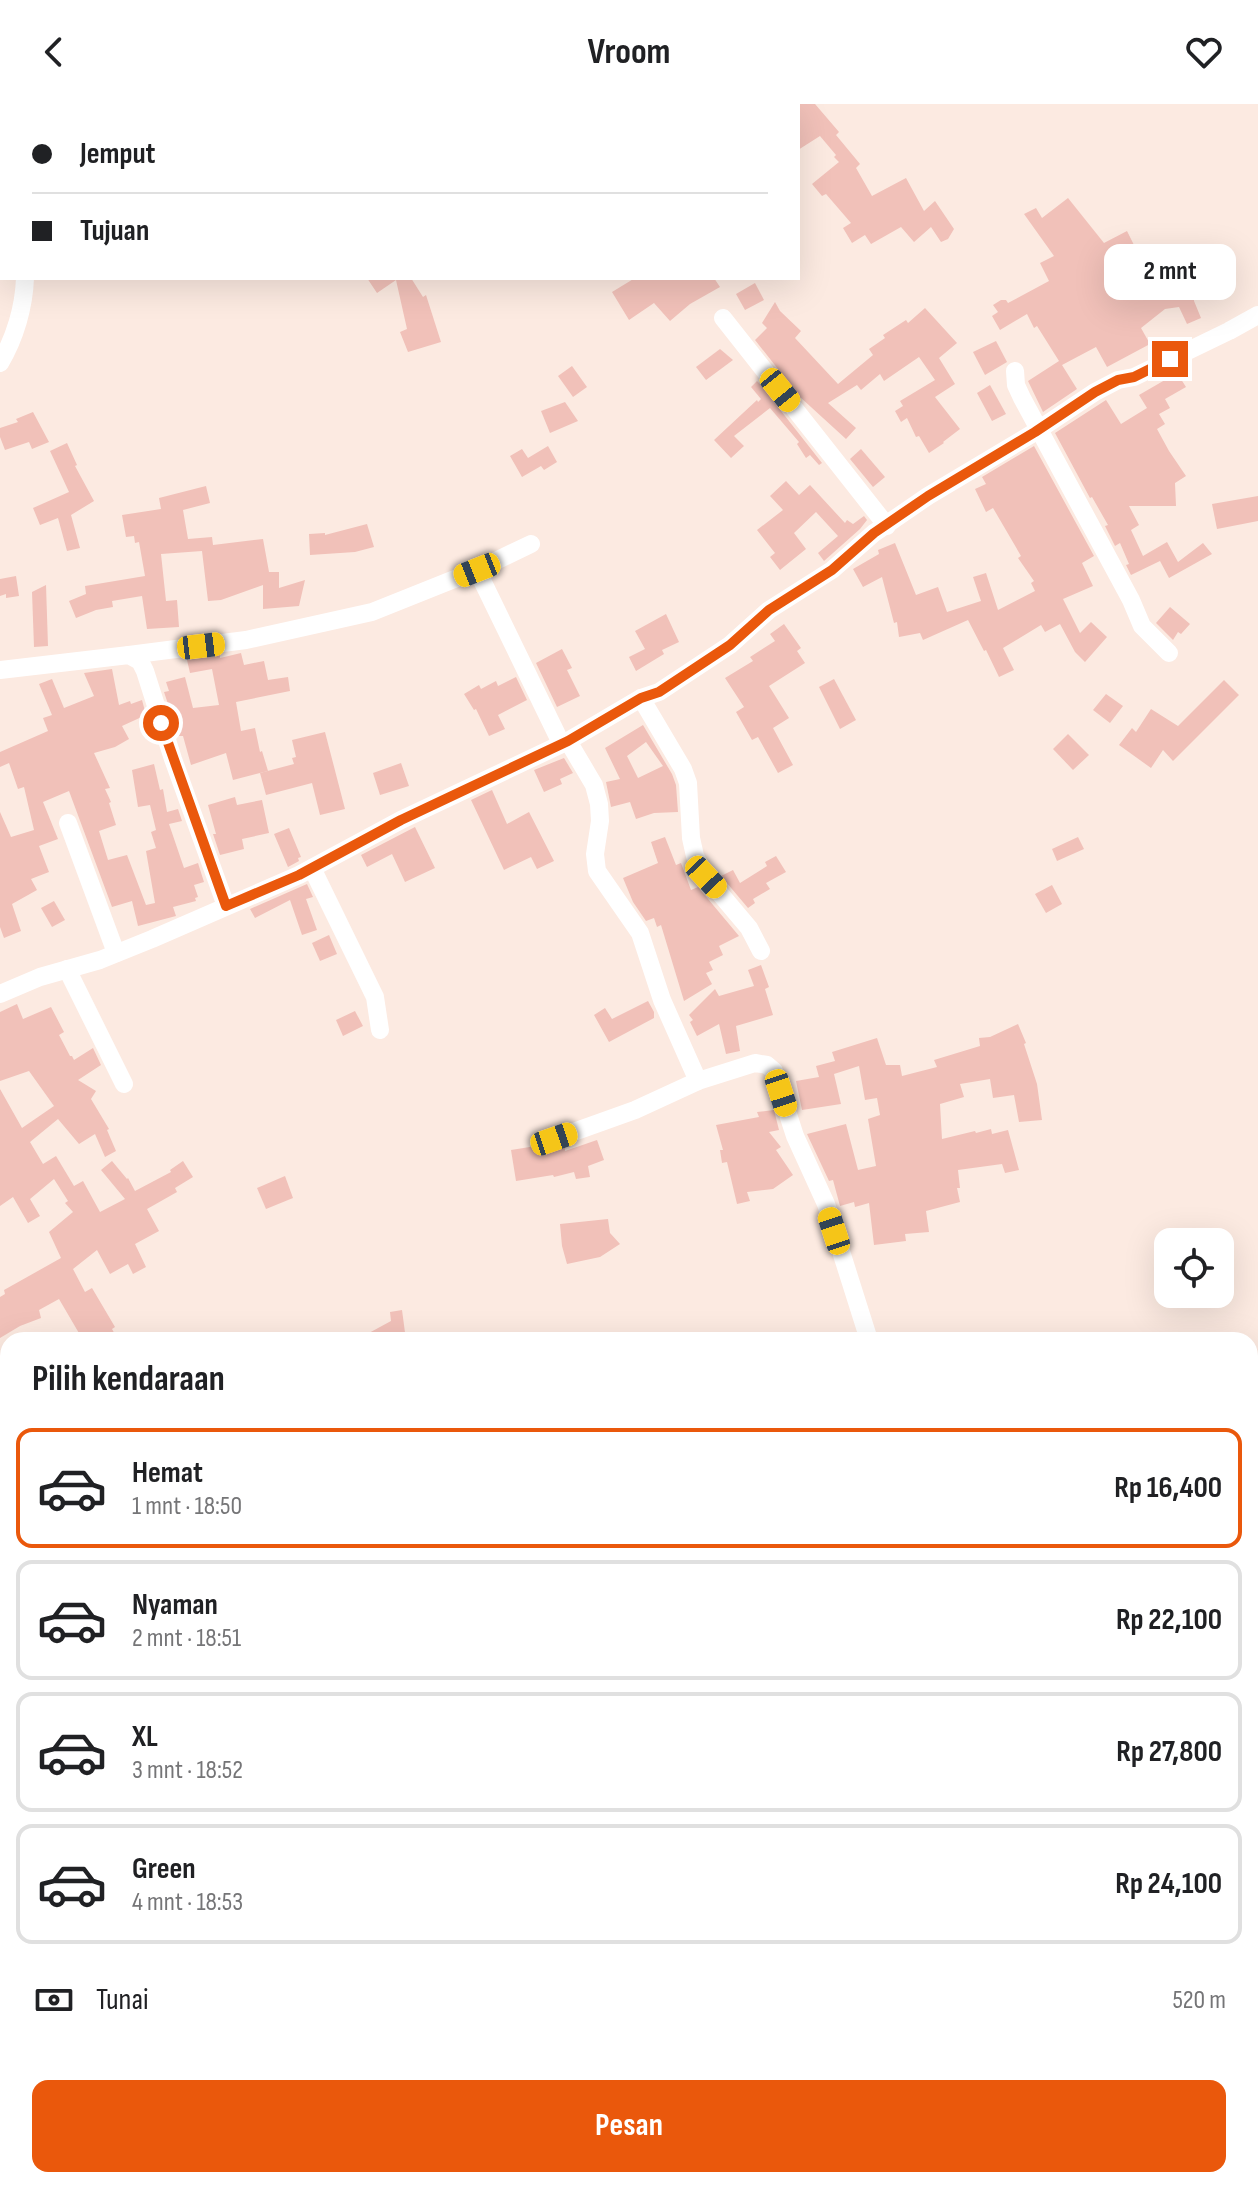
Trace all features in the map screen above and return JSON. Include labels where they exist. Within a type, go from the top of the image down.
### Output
[{"type":"street","points":[[0,363],[19,316],[25,280]]},
{"type":"street","points":[[0,994],[116,953],[312,868],[401,820],[565,742],[641,698],[659,692],[730,645],[769,610],[832,570],[874,533],[928,496],[1095,392],[1118,380],[1134,377],[1258,315]]},
{"type":"street","points":[[723,318],[887,526]]},
{"type":"street","points":[[1015,371],[1016,385],[1038,430],[1131,600],[1142,626],[1169,653]]},
{"type":"street","points":[[0,670],[246,640],[372,612],[477,570],[531,544]]},
{"type":"street","points":[[477,570],[565,742],[594,785],[600,821],[595,854],[597,871],[640,933],[662,1000],[698,1081]]},
{"type":"street","points":[[129,655],[140,661],[145,671],[226,906]]},
{"type":"street","points":[[641,698],[688,783],[695,856],[706,877],[749,928],[761,951]]},
{"type":"street","points":[[68,823],[116,953]]},
{"type":"street","points":[[312,868],[375,997],[380,1030]]},
{"type":"street","points":[[67,969],[124,1084]]},
{"type":"street","points":[[554,1139],[635,1110],[698,1081],[755,1063],[767,1065],[774,1071],[795,1136],[826,1204],[866,1332]]},
{"type":"building","points":[[800,104],[815,104],[839,132],[836,135],[860,164],[856,168],[872,196],[906,178],[924,211],[935,201],[954,229],[948,239],[941,242],[931,227],[914,242],[901,227],[871,244],[865,235],[852,243],[843,228],[851,223],[826,194],[822,196],[812,184],[839,162],[820,136],[800,149]]},
{"type":"building","points":[[1068,198],[1104,243],[1127,231],[1134,245],[1120,252],[1132,281],[1135,279],[1139,285],[1169,281],[1170,288],[1194,287],[1194,301],[1201,318],[1187,324],[1179,307],[1165,309],[1141,328],[1150,344],[1107,367],[1096,347],[1062,365],[1077,389],[1043,412],[1028,381],[1059,361],[1027,314],[1000,330],[992,316],[998,312],[993,305],[1001,300],[1008,303],[1049,281],[1040,263],[1054,256],[1024,214],[1036,208],[1042,218]]},
{"type":"building","points":[[368,280],[396,280],[377,293]]},
{"type":"building","points":[[396,280],[412,280],[423,297],[426,295],[441,342],[408,352],[400,332],[407,329]]},
{"type":"building","points":[[632,280],[715,280],[720,287],[690,304],[670,321],[654,303],[629,320],[612,292]]},
{"type":"building","points":[[755,283],[764,300],[745,310],[736,294]]},
{"type":"building","points":[[775,302],[801,331],[795,338],[838,384],[873,355],[869,349],[885,338],[883,335],[906,320],[908,323],[925,308],[957,343],[939,358],[955,384],[935,397],[960,429],[929,453],[919,436],[916,437],[907,418],[901,422],[895,411],[903,406],[900,401],[935,380],[919,357],[884,381],[880,374],[861,390],[857,385],[828,403],[856,428],[846,439],[800,397],[755,340],[767,328],[762,323]]},
{"type":"building","points":[[996,341],[1007,362],[985,375],[973,352]]},
{"type":"building","points":[[720,349],[733,360],[706,380],[696,367]]},
{"type":"building","points":[[572,366],[587,387],[573,397],[558,376]]},
{"type":"building","points":[[1177,373],[1186,387],[1165,399],[1170,408],[1159,414],[1165,424],[1157,429],[1186,476],[1175,483],[1176,506],[1129,506],[1139,525],[1131,530],[1143,556],[1167,542],[1178,562],[1203,543],[1212,554],[1169,578],[1160,561],[1131,575],[1120,543],[1115,546],[1105,526],[1108,525],[1055,433],[1106,400],[1121,424],[1147,408],[1139,395]]},
{"type":"building","points":[[757,381],[822,463],[819,465],[810,455],[806,458],[797,444],[799,442],[770,408],[734,436],[744,446],[731,458],[714,440],[761,399],[751,387]]},
{"type":"building","points":[[990,385],[1006,414],[992,421],[977,393]]},
{"type":"building","points":[[565,402],[578,421],[550,433],[541,411]]},
{"type":"building","points":[[33,412],[49,442],[32,449],[29,442],[5,450],[0,428],[18,422],[16,419]]},
{"type":"building","points":[[67,443],[75,466],[94,501],[71,515],[80,548],[67,551],[58,518],[40,525],[33,508],[69,492],[50,451]]},
{"type":"building","points":[[548,446],[557,462],[544,470],[541,466],[522,477],[510,456],[522,449],[528,458]]},
{"type":"building","points":[[1034,446],[1094,556],[1082,563],[1093,586],[1063,599],[1080,633],[1091,622],[1107,637],[1085,662],[1075,652],[1060,624],[1045,632],[1041,625],[1003,648],[1014,670],[999,677],[968,620],[923,640],[920,633],[899,637],[882,577],[863,587],[853,569],[879,554],[878,550],[895,543],[916,595],[938,587],[947,612],[981,601],[973,577],[986,573],[998,610],[1035,591],[1031,583],[1034,581],[1018,558],[1021,556],[993,508],[986,512],[975,489],[986,484],[982,477]]},
{"type":"building","points":[[861,449],[885,477],[873,487],[850,459]]},
{"type":"building","points":[[786,481],[799,495],[810,485],[845,523],[847,520],[853,524],[864,516],[867,520],[824,561],[818,553],[838,536],[816,512],[794,533],[806,549],[780,570],[770,557],[775,553],[757,530],[783,510],[770,496]]},
{"type":"building","points":[[206,486],[210,503],[183,510],[188,539],[212,537],[213,545],[263,539],[269,572],[279,572],[279,588],[305,580],[299,606],[263,609],[263,585],[221,600],[208,601],[202,551],[161,554],[166,601],[177,600],[179,627],[147,629],[142,596],[112,601],[113,607],[76,618],[69,601],[86,594],[85,586],[145,576],[139,542],[135,543],[134,536],[126,537],[122,515],[161,509],[159,498]]},
{"type":"building","points":[[1258,496],[1258,521],[1217,529],[1212,504]]},
{"type":"building","points":[[367,524],[374,547],[355,552],[310,555],[309,534],[325,535]]},
{"type":"building","points":[[16,576],[19,596],[0,596],[0,579]]},
{"type":"building","points":[[46,585],[48,646],[34,647],[32,592]]},
{"type":"building","points":[[1170,607],[1190,624],[1173,640],[1156,623]]},
{"type":"building","points":[[666,614],[679,642],[662,650],[664,654],[636,671],[629,657],[645,649],[635,631]]},
{"type":"building","points":[[784,624],[801,648],[797,651],[805,663],[769,686],[789,718],[773,728],[793,765],[778,773],[758,737],[752,740],[736,712],[744,707],[725,678],[753,661],[750,657],[775,641],[770,634]]},
{"type":"building","points":[[562,649],[572,668],[567,670],[580,696],[557,707],[536,663]]},
{"type":"building","points":[[241,653],[244,665],[264,661],[268,680],[288,677],[290,691],[236,702],[241,731],[255,728],[268,771],[233,780],[226,753],[191,765],[183,736],[179,736],[172,706],[169,707],[164,692],[169,691],[166,682],[185,677],[193,708],[219,705],[212,669],[190,673],[187,660]]},
{"type":"building","points":[[112,669],[119,705],[142,700],[146,715],[122,726],[129,739],[94,753],[110,788],[105,789],[116,825],[99,831],[108,860],[127,855],[146,905],[155,903],[146,851],[156,848],[151,832],[156,830],[150,805],[138,807],[132,770],[154,764],[167,812],[178,809],[182,821],[169,824],[184,868],[198,863],[204,882],[194,885],[198,897],[196,901],[173,907],[176,916],[138,926],[132,901],[112,907],[69,791],[43,802],[58,839],[39,846],[49,872],[31,879],[37,890],[12,904],[21,931],[4,938],[0,927],[0,812],[11,837],[34,830],[24,787],[18,789],[9,763],[0,767],[0,752],[48,731],[43,718],[52,715],[39,684],[52,679],[64,708],[94,696],[84,673]]},
{"type":"building","points":[[516,677],[527,700],[498,715],[505,729],[489,736],[476,709],[464,694],[479,685],[481,689],[496,681],[498,686]]},
{"type":"building","points":[[834,679],[856,720],[840,729],[819,687]]},
{"type":"building","points":[[1224,680],[1239,695],[1173,761],[1163,750],[1151,768],[1119,745],[1132,728],[1136,732],[1151,709],[1178,726]]},
{"type":"building","points":[[1106,694],[1123,706],[1110,723],[1093,710]]},
{"type":"building","points":[[643,725],[672,774],[678,812],[654,813],[636,819],[630,802],[611,807],[606,782],[620,779],[605,748]],"holes":[[[646,742],[663,766],[638,778],[627,756]]]},
{"type":"building","points":[[325,732],[345,809],[320,815],[312,783],[266,795],[260,773],[294,764],[292,758],[296,757],[292,740]]},
{"type":"building","points":[[1068,734],[1089,755],[1073,770],[1053,749]]},
{"type":"building","points":[[564,758],[573,773],[560,779],[562,784],[544,792],[534,770]]},
{"type":"building","points":[[401,763],[409,786],[380,795],[373,773]]},
{"type":"building","points":[[492,790],[507,824],[529,812],[554,861],[537,869],[531,857],[504,870],[471,800]]},
{"type":"building","points":[[235,797],[237,805],[262,800],[269,833],[242,839],[244,849],[220,855],[208,805]]},
{"type":"building","points":[[415,827],[435,868],[405,882],[392,854],[367,867],[361,855]]},
{"type":"building","points":[[289,828],[301,857],[288,867],[274,834]]},
{"type":"building","points":[[665,837],[676,865],[681,863],[691,890],[698,887],[739,936],[719,946],[723,955],[709,962],[713,970],[706,973],[712,984],[684,1001],[661,925],[657,927],[654,918],[646,921],[633,902],[623,878],[658,863],[651,842]]},
{"type":"building","points":[[1078,837],[1084,849],[1057,861],[1052,849]]},
{"type":"building","points":[[776,856],[786,872],[766,883],[770,889],[753,899],[755,903],[748,908],[721,876],[733,870],[740,883],[767,866],[765,862]]},
{"type":"building","points":[[307,884],[313,897],[306,899],[317,930],[302,935],[290,900],[255,918],[250,909]]},
{"type":"building","points":[[1052,885],[1062,904],[1046,913],[1035,894]]},
{"type":"building","points":[[54,901],[65,920],[52,927],[41,908]]},
{"type":"building","points":[[329,935],[337,954],[320,961],[312,943]]},
{"type":"building","points":[[761,965],[769,987],[765,989],[773,1015],[736,1026],[740,1051],[726,1054],[719,1024],[697,1036],[689,1015],[715,989],[719,996],[754,986],[748,970]]},
{"type":"building","points":[[648,1001],[654,1018],[609,1042],[594,1015],[605,1008],[612,1019]]},
{"type":"building","points":[[17,1004],[23,1019],[51,1007],[64,1032],[59,1035],[70,1056],[74,1060],[93,1048],[101,1065],[78,1080],[96,1091],[91,1099],[109,1129],[116,1151],[105,1157],[95,1134],[79,1144],[58,1119],[30,1142],[43,1164],[56,1156],[74,1186],[83,1181],[100,1212],[125,1199],[101,1170],[112,1161],[135,1191],[171,1172],[183,1161],[193,1177],[175,1188],[177,1192],[147,1209],[159,1231],[135,1244],[146,1267],[133,1274],[128,1264],[110,1274],[97,1250],[73,1269],[85,1292],[92,1288],[115,1327],[114,1332],[78,1332],[59,1299],[39,1310],[41,1318],[10,1332],[0,1332],[0,1297],[5,1294],[4,1290],[61,1258],[49,1232],[73,1212],[65,1203],[68,1201],[54,1179],[30,1199],[40,1216],[28,1223],[13,1197],[0,1206],[0,1089],[22,1128],[54,1106],[29,1071],[0,1081],[0,1012]]},
{"type":"building","points":[[355,1011],[363,1026],[343,1036],[336,1020]]},
{"type":"building","points":[[1018,1024],[1037,1084],[1042,1120],[1019,1122],[1014,1095],[993,1098],[990,1079],[960,1084],[964,1097],[940,1104],[942,1139],[975,1131],[991,1129],[992,1134],[1008,1130],[1019,1170],[1005,1173],[1002,1164],[958,1170],[960,1202],[926,1211],[929,1232],[905,1234],[906,1241],[874,1245],[869,1203],[855,1207],[854,1202],[840,1206],[833,1180],[829,1181],[807,1134],[846,1124],[858,1170],[876,1166],[868,1119],[880,1115],[877,1098],[865,1100],[859,1066],[834,1074],[841,1104],[802,1110],[796,1081],[819,1077],[816,1066],[835,1061],[832,1052],[877,1038],[886,1065],[900,1065],[902,1076],[937,1067],[934,1060],[980,1046],[979,1038],[990,1037]]},
{"type":"building","points":[[774,1110],[779,1130],[769,1132],[781,1147],[776,1150],[793,1175],[773,1189],[747,1192],[750,1201],[737,1204],[727,1162],[722,1163],[720,1150],[723,1150],[716,1125],[759,1117],[757,1112]]},
{"type":"building","points":[[597,1140],[604,1160],[588,1166],[590,1177],[576,1179],[574,1172],[516,1181],[511,1150],[536,1146],[537,1151],[565,1148],[565,1151]]},
{"type":"building","points":[[285,1176],[293,1198],[266,1209],[257,1188]]},
{"type":"building","points":[[608,1219],[610,1233],[620,1244],[600,1257],[567,1264],[560,1224]]},
{"type":"building","points":[[402,1310],[405,1332],[371,1332],[391,1321],[390,1312]]},
{"type":"route","points":[[161,723],[226,906],[299,875],[401,820],[568,741],[641,698],[659,692],[730,645],[769,610],[832,570],[874,533],[928,496],[1074,408],[1095,392],[1170,359]]}]
